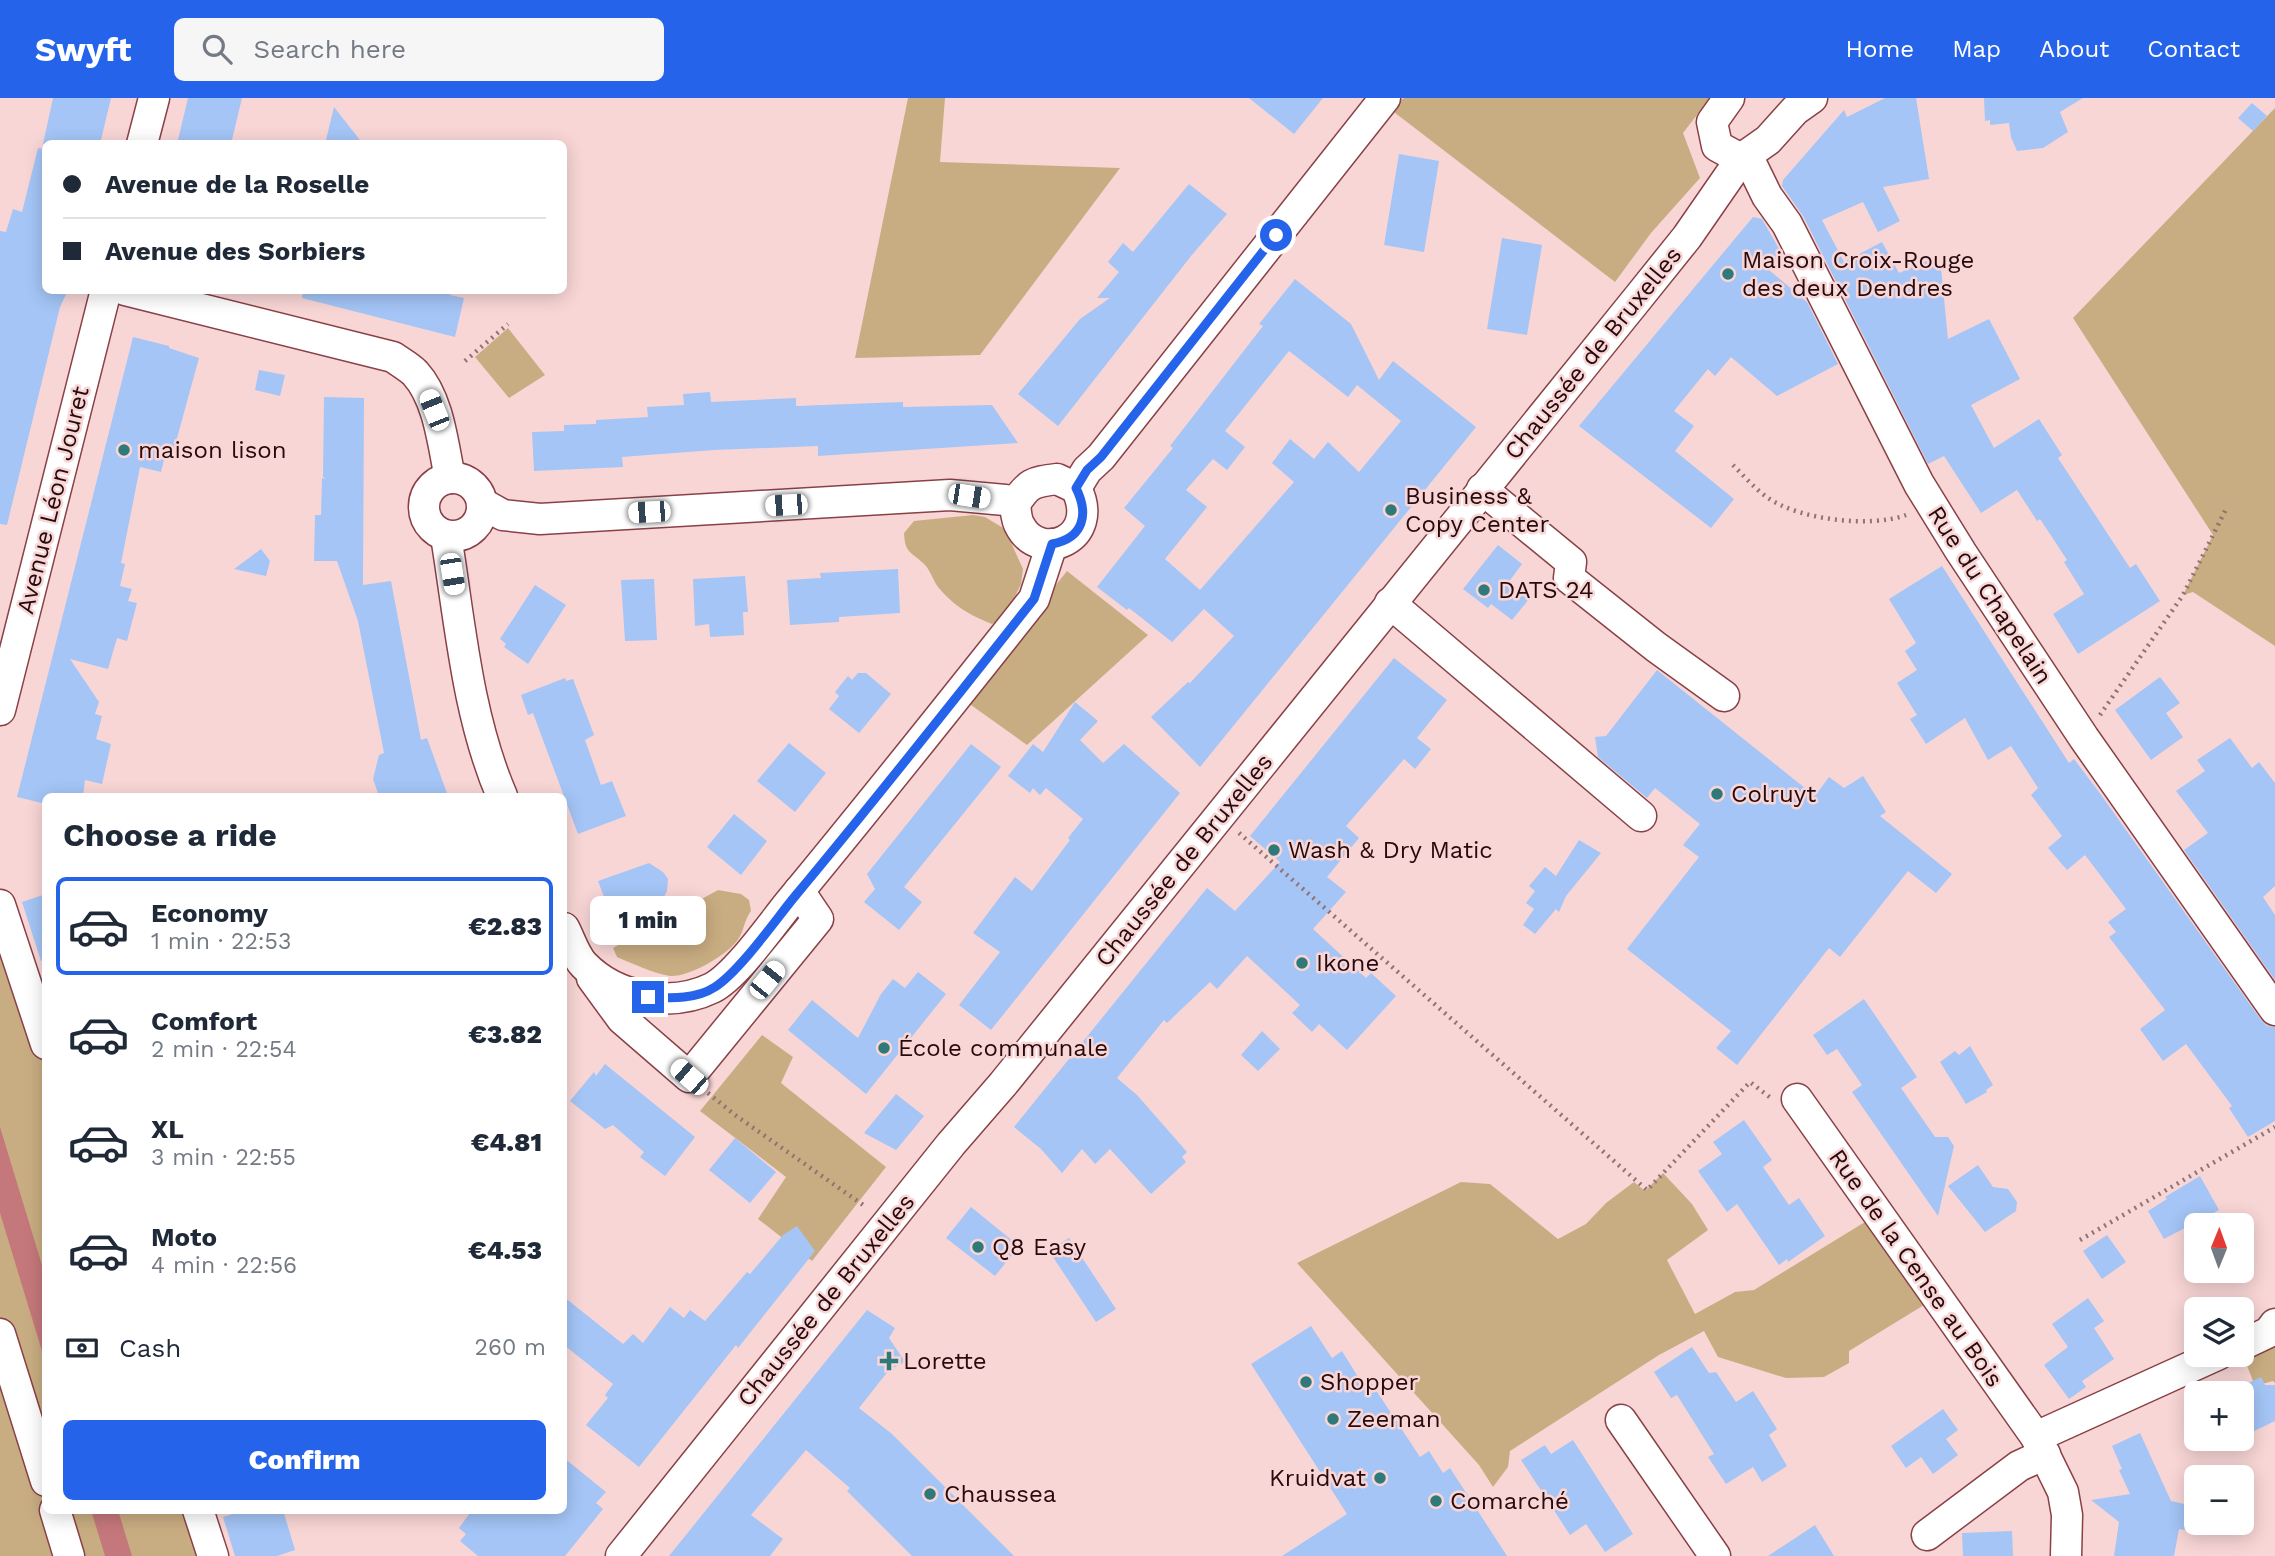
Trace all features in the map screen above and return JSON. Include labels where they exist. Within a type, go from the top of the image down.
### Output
[{"type":"street","points":[[143,140],[154,98]]},
{"type":"street","points":[[1076,488],[1087,470],[1101,457],[1385,98]]},
{"type":"street","points":[[1729,98],[1712,122],[1717,146],[1744,157]]},
{"type":"street","name":"Chaussée de Bruxelles","points":[[621,1556],[888,1222],[1687,237],[1744,157],[1768,140],[1796,110],[1812,98]]},
{"type":"street","name":"Rue du Chapelain","points":[[1744,157],[1787,224],[1919,484],[1961,552],[2084,738],[2275,1010]]},
{"type":"street","name":"Avenue Léon Jouret","points":[[0,710],[105,294]]},
{"type":"street","points":[[141,294],[393,357],[415,373],[425,388],[434,410],[450,478]]},
{"type":"street","points":[[450,478],[468,482],[481,496],[483,505],[482,514],[472,530],[456,536],[446,536],[431,526],[424,510],[425,500],[434,485],[450,478]]},
{"type":"street","points":[[1057,479],[1076,488],[1084,508],[1079,528],[1072,537],[1063,542],[1042,543],[1027,535],[1018,524],[1015,504],[1025,488],[1037,482],[1057,479]]},
{"type":"street","points":[[1482,489],[1571,562],[1569,578],[1656,647],[1724,696]]},
{"type":"street","points":[[483,505],[503,515],[540,519],[950,495],[1005,500],[1015,504]]},
{"type":"street","points":[[446,536],[469,681],[501,793]]},
{"type":"street","points":[[582,964],[604,981],[626,992],[648,997],[674,999],[715,987],[734,970],[799,891],[1034,599],[1052,544]]},
{"type":"street","points":[[1390,603],[1641,816]]},
{"type":"street","points":[[567,934],[582,964],[622,1020],[689,1077],[818,919],[799,891]]},
{"type":"street","points":[[0,905],[42,1032]]},
{"type":"street","name":"Rue de la Cense au Bois","points":[[1797,1099],[2040,1446],[2063,1492],[2067,1515],[2066,1556]]},
{"type":"street","points":[[2254,1339],[2269,1332],[2275,1324]]},
{"type":"street","points":[[2,1349],[42,1469]]},
{"type":"street","points":[[1927,1535],[2019,1466],[2040,1446],[2194,1367]]},
{"type":"street","points":[[1621,1420],[1715,1556]]},
{"type":"street","points":[[56,1514],[69,1556]]},
{"type":"street","points":[[199,1514],[213,1556]]},
{"type":"path","points":[[465,361],[508,324]]},
{"type":"path","points":[[1733,465],[1767,497],[1781,505],[1825,517],[1867,521],[1895,519],[1930,501]]},
{"type":"path","points":[[2084,738],[2183,595],[2227,507]]},
{"type":"path","points":[[1220,816],[1647,1189],[1750,1082],[1782,1108],[1797,1099]]},
{"type":"path","points":[[689,1077],[735,1115],[888,1222]]},
{"type":"path","points":[[2080,1240],[2275,1127]]},
{"type":"shaded area","points":[[908,98],[945,98],[940,162],[1120,168],[980,355],[855,358]]},
{"type":"shaded area","points":[[1404,98],[1710,98],[1683,133],[1700,178],[1651,233],[1615,282],[1390,109]]},
{"type":"shaded area","points":[[2275,108],[2275,646],[2193,592],[2183,595],[2213,535],[2073,318]]},
{"type":"shaded area","points":[[508,328],[545,375],[509,398],[475,357]]},
{"type":"shaded area","points":[[973,515],[985,517],[1005,529],[1023,569],[1021,584],[1006,615],[992,624],[950,600],[938,587],[925,565],[909,551],[905,540],[904,533],[914,521]]},
{"type":"shaded area","points":[[1067,571],[1148,635],[1027,745],[964,700]]},
{"type":"shaded area","points":[[718,890],[741,894],[749,900],[751,911],[737,941],[716,959],[687,973],[670,976],[617,957],[613,948]]},
{"type":"shaded area","points":[[0,905],[42,1035],[42,1514],[199,1514],[213,1556],[0,1556]]},
{"type":"shaded area","points":[[762,1035],[793,1057],[781,1083],[886,1167],[812,1261],[758,1219],[786,1177],[700,1111]]},
{"type":"shaded area","points":[[0,1127],[42,1265],[42,1351],[0,1213]]},
{"type":"shaded area","points":[[1663,1173],[1692,1204],[1708,1230],[1667,1260],[1695,1314],[1735,1292],[1754,1290],[1878,1214],[1937,1297],[1849,1351],[1849,1363],[1824,1377],[1786,1378],[1718,1357],[1704,1331],[1659,1355],[1510,1451],[1508,1467],[1493,1487],[1479,1465],[1297,1263],[1461,1182],[1490,1184],[1558,1239],[1586,1224],[1606,1203],[1634,1182],[1645,1191]]},
{"type":"shaded area","points":[[2275,1324],[2275,1383],[2273,1381],[2255,1386],[2248,1367],[2254,1367],[2254,1342]]},
{"type":"shaded area","points":[[92,1514],[119,1514],[132,1556],[105,1556]]},
{"type":"building","points":[[53,98],[111,98],[101,140],[44,140]]},
{"type":"building","points":[[188,98],[242,98],[232,140],[178,140]]},
{"type":"building","points":[[1249,98],[1323,98],[1294,134]]},
{"type":"building","points":[[1885,98],[1916,98],[1929,179],[1883,187],[1900,221],[1878,232],[1863,202],[1822,220],[1844,262],[1882,242],[1899,273],[1936,257],[1941,268],[1948,339],[1989,319],[2020,379],[1971,405],[1994,448],[2039,419],[2062,455],[2058,458],[2130,568],[2136,564],[2160,601],[2078,654],[2053,614],[2084,594],[2064,562],[2067,560],[2017,490],[1981,513],[1944,456],[1928,464],[1803,216],[1782,186],[1783,180],[1844,110],[1847,117]]},
{"type":"building","points":[[1984,98],[2083,98],[2060,112],[2068,132],[2043,148],[2017,151],[2009,123],[1990,125],[1990,120],[1985,121]]},
{"type":"building","points":[[2252,103],[2267,116],[2253,131],[2238,118]]},
{"type":"building","points":[[334,107],[360,140],[326,140]]},
{"type":"building","points":[[38,148],[42,148],[42,294],[66,294],[60,307],[7,525],[0,524],[0,231],[6,232],[13,209],[22,212]]},
{"type":"building","points":[[1399,154],[1439,161],[1424,252],[1384,245]]},
{"type":"building","points":[[1189,184],[1227,214],[1058,426],[1018,394],[1080,319],[1110,298],[1097,298],[1119,272],[1108,262],[1123,243],[1133,252]]},
{"type":"building","points":[[1753,217],[1762,219],[1782,254],[1769,270],[1807,302],[1838,364],[1777,396],[1731,357],[1715,376],[1708,369],[1674,411],[1694,426],[1675,451],[1734,499],[1711,528],[1579,426]]},
{"type":"building","points":[[1502,238],[1542,245],[1527,335],[1487,329]]},
{"type":"building","points":[[1295,279],[1351,324],[1379,380],[1393,361],[1476,427],[1200,767],[1151,717],[1190,683],[1234,636],[1204,609],[1172,642],[1097,587],[1145,526],[1124,508],[1173,448],[1170,446],[1263,326],[1259,324]],"holes":[[[1289,351],[1348,397],[1357,385],[1401,421],[1359,472],[1328,442],[1314,459],[1290,439],[1272,463],[1294,482],[1200,590],[1165,559],[1207,507],[1186,490],[1213,459],[1227,470],[1245,447],[1225,431]]]},
{"type":"building","points":[[302,294],[450,294],[464,298],[455,337],[302,298]]},
{"type":"building","points":[[133,337],[169,346],[199,358],[174,449],[167,447],[161,472],[140,467],[121,563],[125,564],[120,586],[132,589],[128,601],[137,603],[127,641],[117,638],[108,669],[70,659],[99,702],[95,714],[102,716],[96,739],[111,744],[102,784],[85,780],[83,793],[42,793],[42,803],[17,797]]},
{"type":"building","points":[[259,370],[285,375],[280,396],[255,390]]},
{"type":"building","points":[[710,392],[711,402],[796,398],[796,406],[903,402],[903,407],[992,405],[1018,443],[818,456],[818,446],[714,450],[622,457],[623,467],[534,471],[532,432],[564,431],[564,425],[596,424],[596,420],[648,417],[647,407],[684,405],[683,394]]},
{"type":"building","points":[[324,397],[364,398],[363,585],[391,581],[421,740],[427,738],[447,793],[378,793],[373,779],[379,755],[384,753],[358,621],[337,561],[314,561],[315,515],[321,515],[322,478],[326,479],[323,477]]},
{"type":"building","points":[[1498,545],[1522,564],[1508,583],[1529,599],[1512,620],[1491,604],[1488,608],[1463,589]]},
{"type":"building","points":[[261,549],[270,561],[266,576],[234,569]]},
{"type":"building","points":[[1942,566],[2069,763],[2074,759],[2099,792],[2261,1020],[2267,1026],[2275,1027],[2275,1121],[2248,1137],[2229,1108],[2232,1106],[2186,1044],[2163,1061],[2140,1029],[2165,1010],[2109,937],[2116,932],[2108,922],[2126,909],[2085,855],[2067,870],[2048,848],[2062,836],[2031,795],[2038,788],[2011,746],[1988,760],[1965,718],[1926,744],[1910,719],[1917,715],[1897,683],[1917,670],[1905,651],[1916,643],[1889,599]]},
{"type":"building","points":[[898,569],[900,613],[839,617],[839,622],[790,625],[787,580],[821,578],[820,573]]},
{"type":"building","points":[[745,576],[748,612],[743,612],[744,635],[710,637],[709,624],[695,626],[693,579]]},
{"type":"building","points":[[654,579],[657,640],[625,641],[621,580]]},
{"type":"building","points":[[535,585],[566,605],[528,664],[504,647],[506,644],[500,639]]},
{"type":"building","points":[[1394,658],[1447,700],[1417,738],[1431,749],[1415,769],[1404,759],[1346,826],[1359,838],[1327,877],[1346,892],[1313,929],[1366,978],[1371,973],[1396,996],[1347,1050],[1319,1024],[1312,1032],[1292,1013],[1300,1005],[1247,956],[1217,989],[1210,982],[1167,1023],[1164,1020],[1117,1078],[1137,1095],[1187,1152],[1182,1157],[1186,1162],[1151,1194],[1110,1149],[1095,1164],[1082,1149],[1062,1173],[1041,1149],[1014,1127],[1207,888],[1235,911],[1280,862],[1250,836]]},
{"type":"building","points":[[1657,670],[1815,796],[1829,777],[1844,788],[1863,776],[1886,812],[1880,816],[1952,874],[1936,893],[1908,871],[1840,957],[1829,948],[1737,1065],[1716,1048],[1731,1031],[1627,949],[1699,857],[1683,845],[1700,824],[1655,788],[1647,798],[1598,757],[1595,737],[1606,736]]},
{"type":"building","points":[[858,673],[866,673],[891,694],[859,733],[829,709],[839,696],[835,692],[848,676],[852,680]]},
{"type":"building","points":[[2160,677],[2180,703],[2166,713],[2183,737],[2151,760],[2115,710]]},
{"type":"building","points":[[565,678],[566,681],[573,679],[594,735],[585,740],[601,785],[612,781],[626,816],[578,834],[567,804],[567,793],[563,793],[533,713],[528,715],[521,695]]},
{"type":"building","points":[[1075,702],[1098,721],[1080,740],[1103,763],[1124,744],[1180,793],[991,1030],[959,1005],[1000,952],[973,933],[1015,877],[1032,891],[1083,819],[1046,788],[1040,795],[1033,788],[1030,793],[1008,776],[1033,744],[1043,752]]},
{"type":"building","points":[[2230,738],[2252,768],[2259,762],[2275,783],[2275,886],[2263,897],[2275,915],[2275,980],[2184,850],[2208,833],[2176,791],[2205,771],[2197,760]]},
{"type":"building","points":[[789,743],[826,773],[795,812],[757,781]]},
{"type":"building","points":[[971,744],[1001,767],[904,887],[922,902],[899,930],[864,902],[875,889],[867,874]]},
{"type":"building","points":[[734,814],[767,841],[741,875],[707,847]]},
{"type":"building","points":[[1579,840],[1601,853],[1566,896],[1559,912],[1556,909],[1535,934],[1523,925],[1534,909],[1526,903],[1535,891],[1529,886],[1545,867],[1556,876]]},
{"type":"building","points":[[649,863],[663,872],[668,879],[667,891],[661,902],[625,914],[619,897],[606,902],[598,881]]},
{"type":"building","points":[[42,895],[42,961],[41,961],[22,902]]},
{"type":"building","points":[[918,972],[946,994],[866,1094],[788,1030],[812,1000],[858,1038],[881,994],[893,979],[905,988]]},
{"type":"building","points":[[1864,999],[1917,1077],[1901,1088],[1935,1137],[1948,1137],[1954,1146],[1938,1216],[1852,1092],[1862,1085],[1837,1049],[1827,1055],[1813,1035]]},
{"type":"building","points":[[1262,1031],[1280,1049],[1258,1071],[1241,1055]]},
{"type":"building","points":[[1970,1046],[1993,1085],[1987,1092],[1966,1104],[1940,1062],[1955,1051],[1959,1055]]},
{"type":"building","points":[[605,1064],[695,1137],[665,1176],[640,1157],[644,1152],[613,1125],[605,1129],[570,1101],[594,1072],[596,1076]]},
{"type":"building","points":[[896,1094],[924,1116],[896,1150],[864,1133]]},
{"type":"building","points":[[1744,1120],[1772,1160],[1763,1167],[1789,1205],[1799,1198],[1825,1236],[1788,1262],[1787,1259],[1779,1265],[1737,1204],[1727,1212],[1698,1171],[1722,1154],[1713,1142]]},
{"type":"building","points":[[735,1138],[776,1172],[750,1203],[709,1170]]},
{"type":"building","points":[[1978,1165],[1993,1187],[2008,1189],[2017,1202],[2016,1211],[1985,1232],[1948,1186]]},
{"type":"building","points":[[2200,1176],[2219,1210],[2213,1213],[2184,1213],[2184,1228],[2164,1239],[2148,1211],[2167,1199],[2165,1197]]},
{"type":"building","points":[[971,1207],[1019,1246],[995,1276],[946,1238]]},
{"type":"building","points":[[797,1226],[815,1251],[639,1467],[586,1425],[608,1398],[605,1395],[613,1384],[567,1347],[567,1299],[623,1344],[633,1334],[643,1343],[670,1307],[684,1318],[690,1310],[705,1321],[783,1235]]},
{"type":"building","points":[[2107,1235],[2126,1262],[2102,1279],[2083,1251]]},
{"type":"building","points":[[1069,1238],[1116,1309],[1096,1322],[1049,1251]]},
{"type":"building","points":[[2088,1298],[2104,1321],[2094,1328],[2114,1359],[2082,1381],[2086,1387],[2069,1399],[2044,1365],[2068,1347],[2052,1324]]},
{"type":"building","points":[[867,1310],[895,1328],[889,1338],[905,1362],[889,1370],[859,1408],[892,1434],[1014,1556],[912,1556],[847,1491],[850,1488],[806,1450],[751,1515],[783,1539],[770,1556],[669,1556]]},
{"type":"building","points":[[1311,1326],[1332,1358],[1342,1351],[1363,1385],[1370,1381],[1420,1457],[1429,1451],[1443,1473],[1450,1468],[1507,1556],[1282,1556],[1347,1514],[1251,1364]]},
{"type":"building","points":[[1692,1347],[1709,1373],[1716,1372],[1736,1402],[1753,1391],[1777,1429],[1769,1435],[1787,1466],[1762,1482],[1753,1467],[1726,1484],[1708,1457],[1714,1454],[1677,1395],[1671,1398],[1654,1372]]},
{"type":"building","points":[[2261,1377],[2265,1385],[2275,1385],[2275,1421],[2254,1431],[2254,1381]]},
{"type":"building","points":[[1943,1409],[1958,1430],[1946,1439],[1958,1455],[1933,1474],[1921,1457],[1906,1468],[1891,1446]]},
{"type":"building","points":[[2140,1433],[2171,1501],[2184,1504],[2184,1530],[2179,1529],[2174,1556],[2114,1556],[2119,1522],[2091,1500],[2130,1494],[2112,1446]]},
{"type":"building","points":[[1573,1440],[1633,1534],[1605,1552],[1586,1524],[1570,1535],[1521,1460],[1545,1445],[1551,1454]]},
{"type":"building","points":[[567,1460],[606,1492],[596,1503],[603,1509],[565,1556],[478,1556],[460,1541],[466,1534],[459,1528],[469,1514],[567,1514]]},
{"type":"building","points":[[233,1514],[284,1514],[295,1550],[277,1556],[235,1556],[223,1517]]},
{"type":"building","points":[[1815,1525],[1834,1556],[1768,1556]]},
{"type":"building","points":[[2012,1531],[2013,1556],[1963,1556],[1962,1533]]},
{"type":"place","name":"Maison Croix-Rouge des deux Dendres","points":[[1728,274]]},
{"type":"place","name":"maison lison","points":[[124,450]]},
{"type":"place","name":"Business & Copy Center","points":[[1391,510]]},
{"type":"place","name":"DATS 24","points":[[1484,590]]},
{"type":"place","name":"Colruyt","points":[[1717,794]]},
{"type":"place","name":"Wash & Dry Matic","points":[[1274,850]]},
{"type":"place","name":"Ikone","points":[[1302,963]]},
{"type":"place","name":"École communale","points":[[884,1048]]},
{"type":"place","name":"Q8 Easy","points":[[978,1247]]},
{"type":"place","name":"Lorette","points":[[889,1361]]},
{"type":"place","name":"Shopper","points":[[1306,1382]]},
{"type":"place","name":"Zeeman","points":[[1333,1419]]},
{"type":"place","name":"Kruidvat","points":[[1380,1478]]},
{"type":"place","name":"Chaussea","points":[[930,1494]]},
{"type":"place","name":"Comarché","points":[[1436,1501]]},
{"type":"route","points":[[648,997],[674,999],[698,994],[715,987],[734,970],[1034,599],[1052,544],[1072,537],[1079,528],[1084,508],[1076,488],[1087,470],[1101,457],[1276,235]]}]
